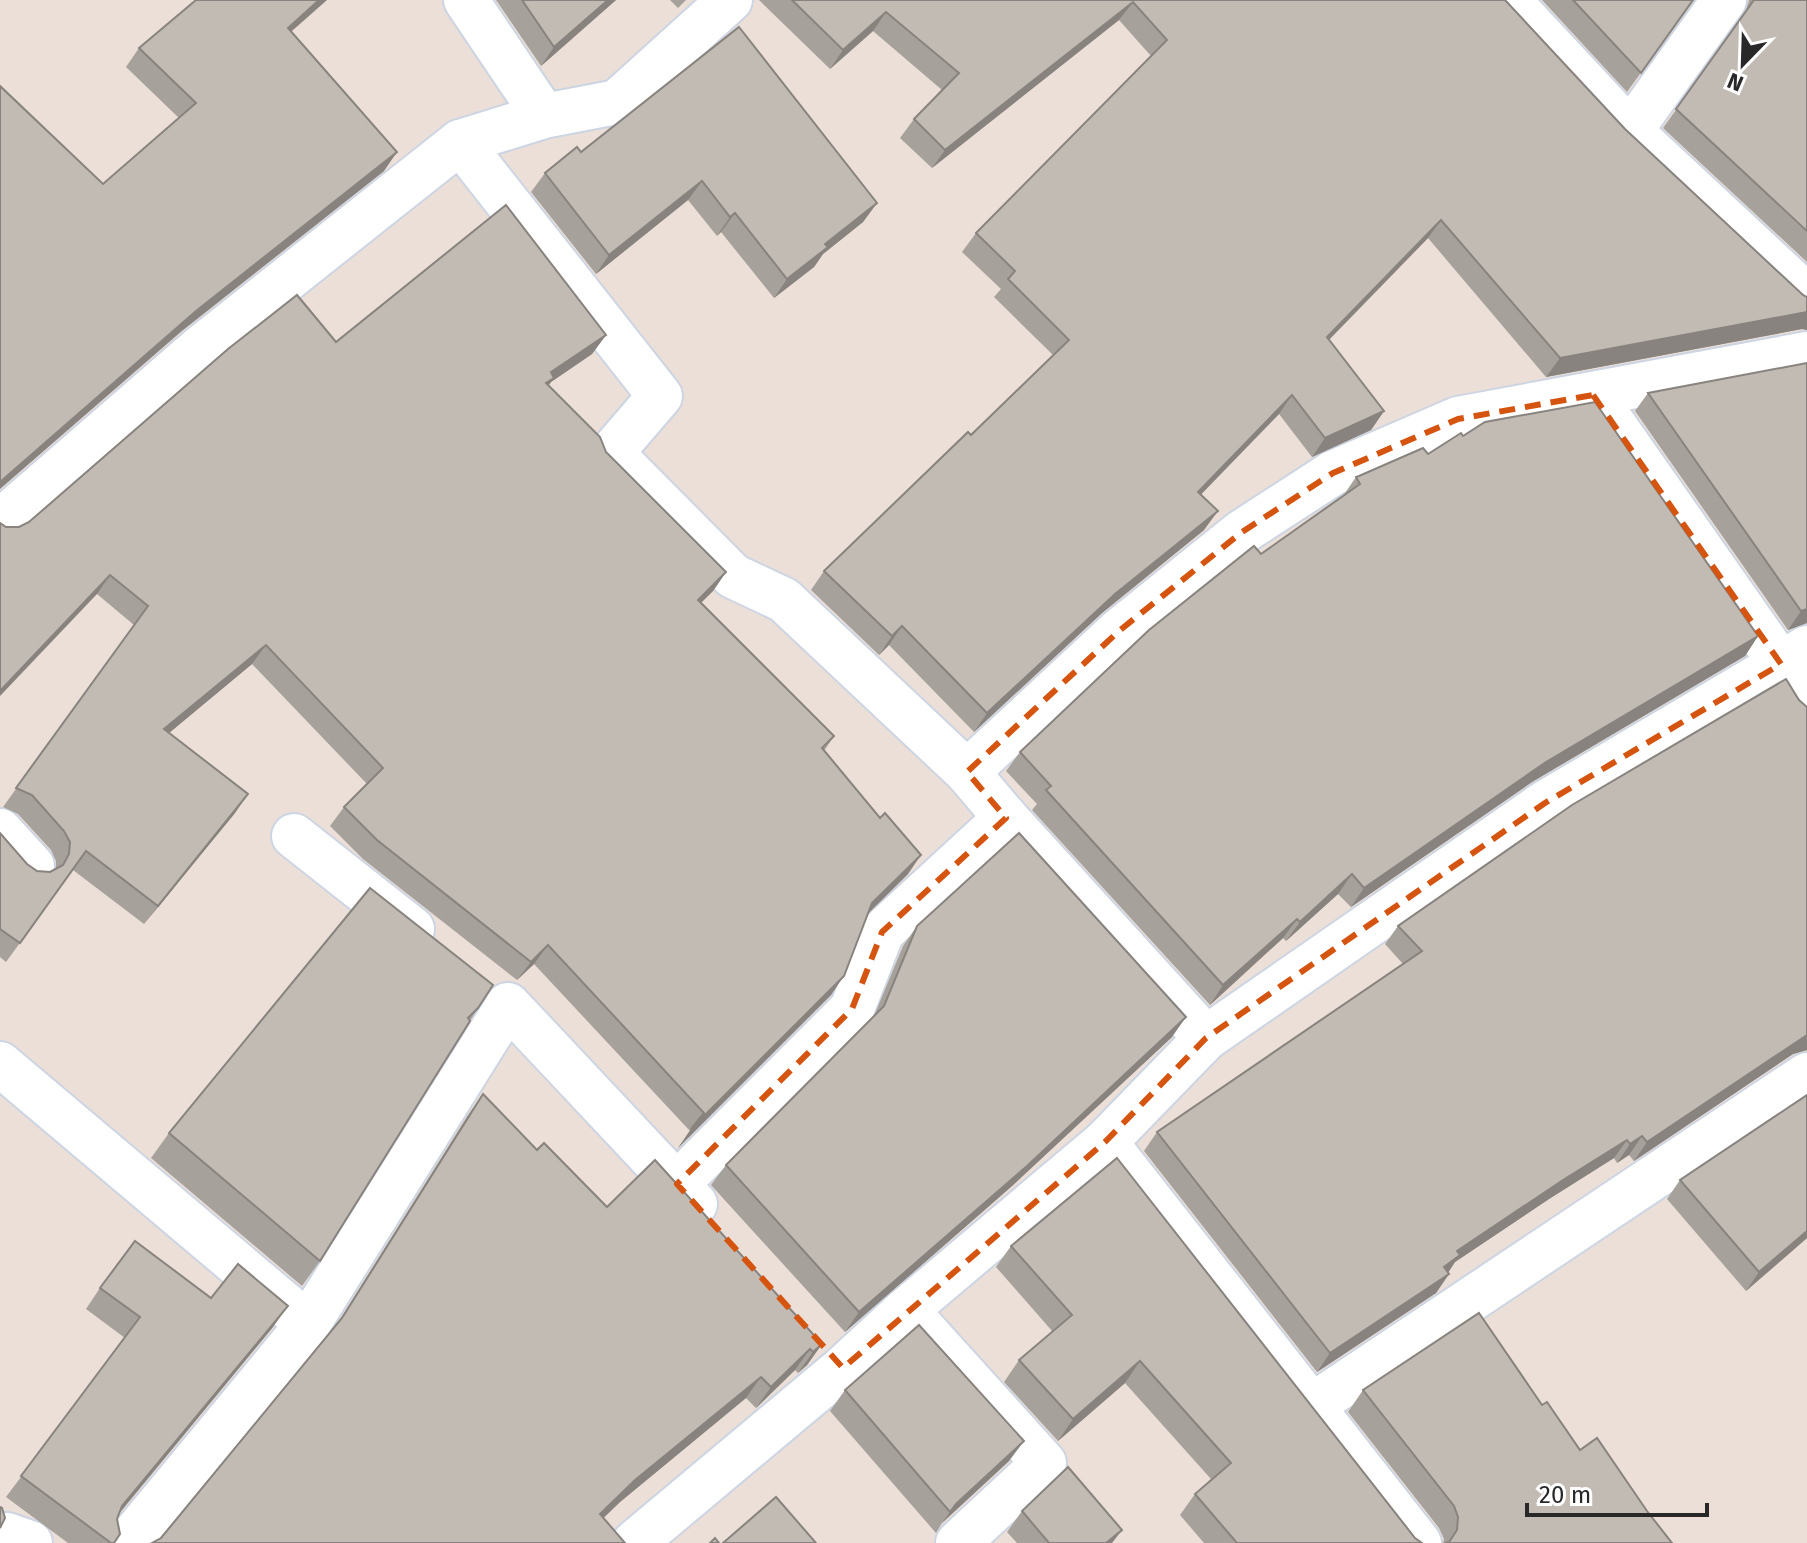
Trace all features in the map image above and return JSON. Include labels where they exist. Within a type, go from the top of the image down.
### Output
[{"type":"street","points":[[466,0],[544,116]]},
{"type":"street","points":[[0,522],[199,349],[460,142],[544,116],[617,102],[730,0]]},
{"type":"street","points":[[1508,0],[1630,131],[1807,296]]},
{"type":"street","points":[[1630,131],[1724,0]]},
{"type":"street","points":[[460,142],[660,396],[611,453],[733,576],[784,600],[967,772],[1206,1038]]},
{"type":"street","points":[[967,772],[1119,631],[1242,532],[1333,473],[1458,419],[1807,354]]},
{"type":"street","points":[[1593,395],[1794,656],[1807,706]]},
{"type":"street","points":[[634,1543],[1105,1142],[1206,1038],[1545,803],[1794,656]]},
{"type":"street","points":[[677,1184],[852,1009],[882,932],[1006,818]]},
{"type":"street","points":[[0,831],[32,866]]},
{"type":"street","points":[[294,836],[508,1005],[718,1230]]},
{"type":"street","points":[[127,1543],[308,1324],[508,1005]]},
{"type":"street","points":[[0,1064],[308,1324]]},
{"type":"street","points":[[1313,1405],[1807,1075]]},
{"type":"street","points":[[1105,1142],[1419,1543]]},
{"type":"street","points":[[906,1310],[1044,1463],[958,1543]]},
{"type":"street","points":[[812,1333],[843,1368]]},
{"type":"highlighted area","points":[[1593,395],[1781,664],[1545,803],[1206,1038],[1105,1142],[843,1368],[677,1184],[852,1009],[882,932],[1006,818],[967,772],[1119,631],[1242,532],[1333,473],[1458,419]]},
{"type":"building","points":[[196,0],[319,0],[288,28],[397,152],[196,311],[0,482],[0,86],[103,184],[196,103],[139,48]]},
{"type":"building","points":[[522,0],[608,0],[554,47]]},
{"type":"building","points":[[792,0],[1505,0],[1625,129],[1807,297],[1807,312],[1560,358],[1441,220],[1327,337],[1384,411],[1325,438],[1292,395],[1198,492],[1218,511],[1115,594],[987,713],[902,626],[892,636],[824,571],[1069,340],[1008,279],[1015,271],[976,233],[1167,40],[1133,2],[945,150],[914,119],[959,73],[886,12],[843,50]]},
{"type":"building","points":[[1573,0],[1693,0],[1641,73]]},
{"type":"building","points":[[1754,0],[1807,0],[1807,231],[1676,109]]},
{"type":"building","points":[[739,27],[877,203],[787,279],[735,213],[730,217],[702,181],[609,255],[545,173],[577,147],[581,152]]},
{"type":"building","points":[[506,205],[606,335],[551,372],[554,378],[546,383],[600,437],[606,452],[726,572],[698,600],[834,736],[822,748],[880,818],[885,813],[921,855],[872,903],[844,976],[691,1129],[704,1113],[548,945],[531,962],[377,840],[344,807],[383,768],[266,645],[164,729],[248,794],[158,906],[86,851],[20,943],[0,929],[0,833],[37,871],[50,872],[63,865],[69,854],[70,842],[64,831],[32,795],[16,788],[148,606],[110,575],[0,691],[0,523],[6,527],[19,527],[29,522],[228,349],[297,295],[336,342]]},
{"type":"building","points":[[1807,363],[1807,609],[1801,611],[1648,393]]},
{"type":"building","points":[[1595,402],[1758,636],[1546,762],[1364,888],[1352,874],[1300,922],[1297,919],[1223,985],[1046,790],[1051,786],[1020,752],[1149,630],[1254,546],[1261,554],[1360,484],[1356,477],[1423,448],[1428,454],[1485,422]]},
{"type":"building","points":[[1786,679],[1807,707],[1807,1035],[1647,1142],[1642,1136],[1630,1144],[1627,1140],[1563,1180],[1457,1251],[1460,1255],[1444,1267],[1449,1274],[1330,1353],[1157,1132],[1422,951],[1398,926],[1572,805]]},
{"type":"building","points":[[1019,833],[1186,1017],[1027,1166],[859,1312],[726,1165],[884,1006],[917,926]]},
{"type":"building","points":[[370,888],[493,985],[468,1018],[470,1021],[320,1261],[169,1133]]},
{"type":"building","points":[[483,1094],[537,1150],[544,1143],[607,1207],[655,1160],[822,1344],[813,1352],[810,1349],[771,1387],[761,1377],[635,1480],[600,1514],[625,1543],[152,1543],[161,1538],[342,1318]]},
{"type":"building","points":[[1807,1095],[1807,1231],[1759,1272],[1680,1180]]},
{"type":"building","points":[[1117,1158],[1422,1543],[1237,1543],[1195,1494],[1231,1463],[1140,1361],[1073,1419],[1019,1360],[1072,1315],[1011,1246]]},
{"type":"building","points":[[135,1241],[211,1298],[238,1264],[288,1306],[122,1506],[117,1519],[120,1534],[111,1543],[21,1476],[140,1317],[100,1288]]},
{"type":"building","points":[[1479,1313],[1542,1405],[1547,1402],[1580,1450],[1597,1438],[1672,1543],[1445,1543],[1457,1530],[1458,1517],[1454,1506],[1363,1390]]},
{"type":"building","points":[[919,1325],[1024,1441],[950,1512],[845,1390]]},
{"type":"building","points":[[1068,1467],[1122,1530],[1106,1543],[1049,1543],[1022,1511]]},
{"type":"building","points":[[776,1497],[816,1543],[723,1543]]},
{"type":"building","points":[[0,1507],[5,1518],[0,1528]]}]
